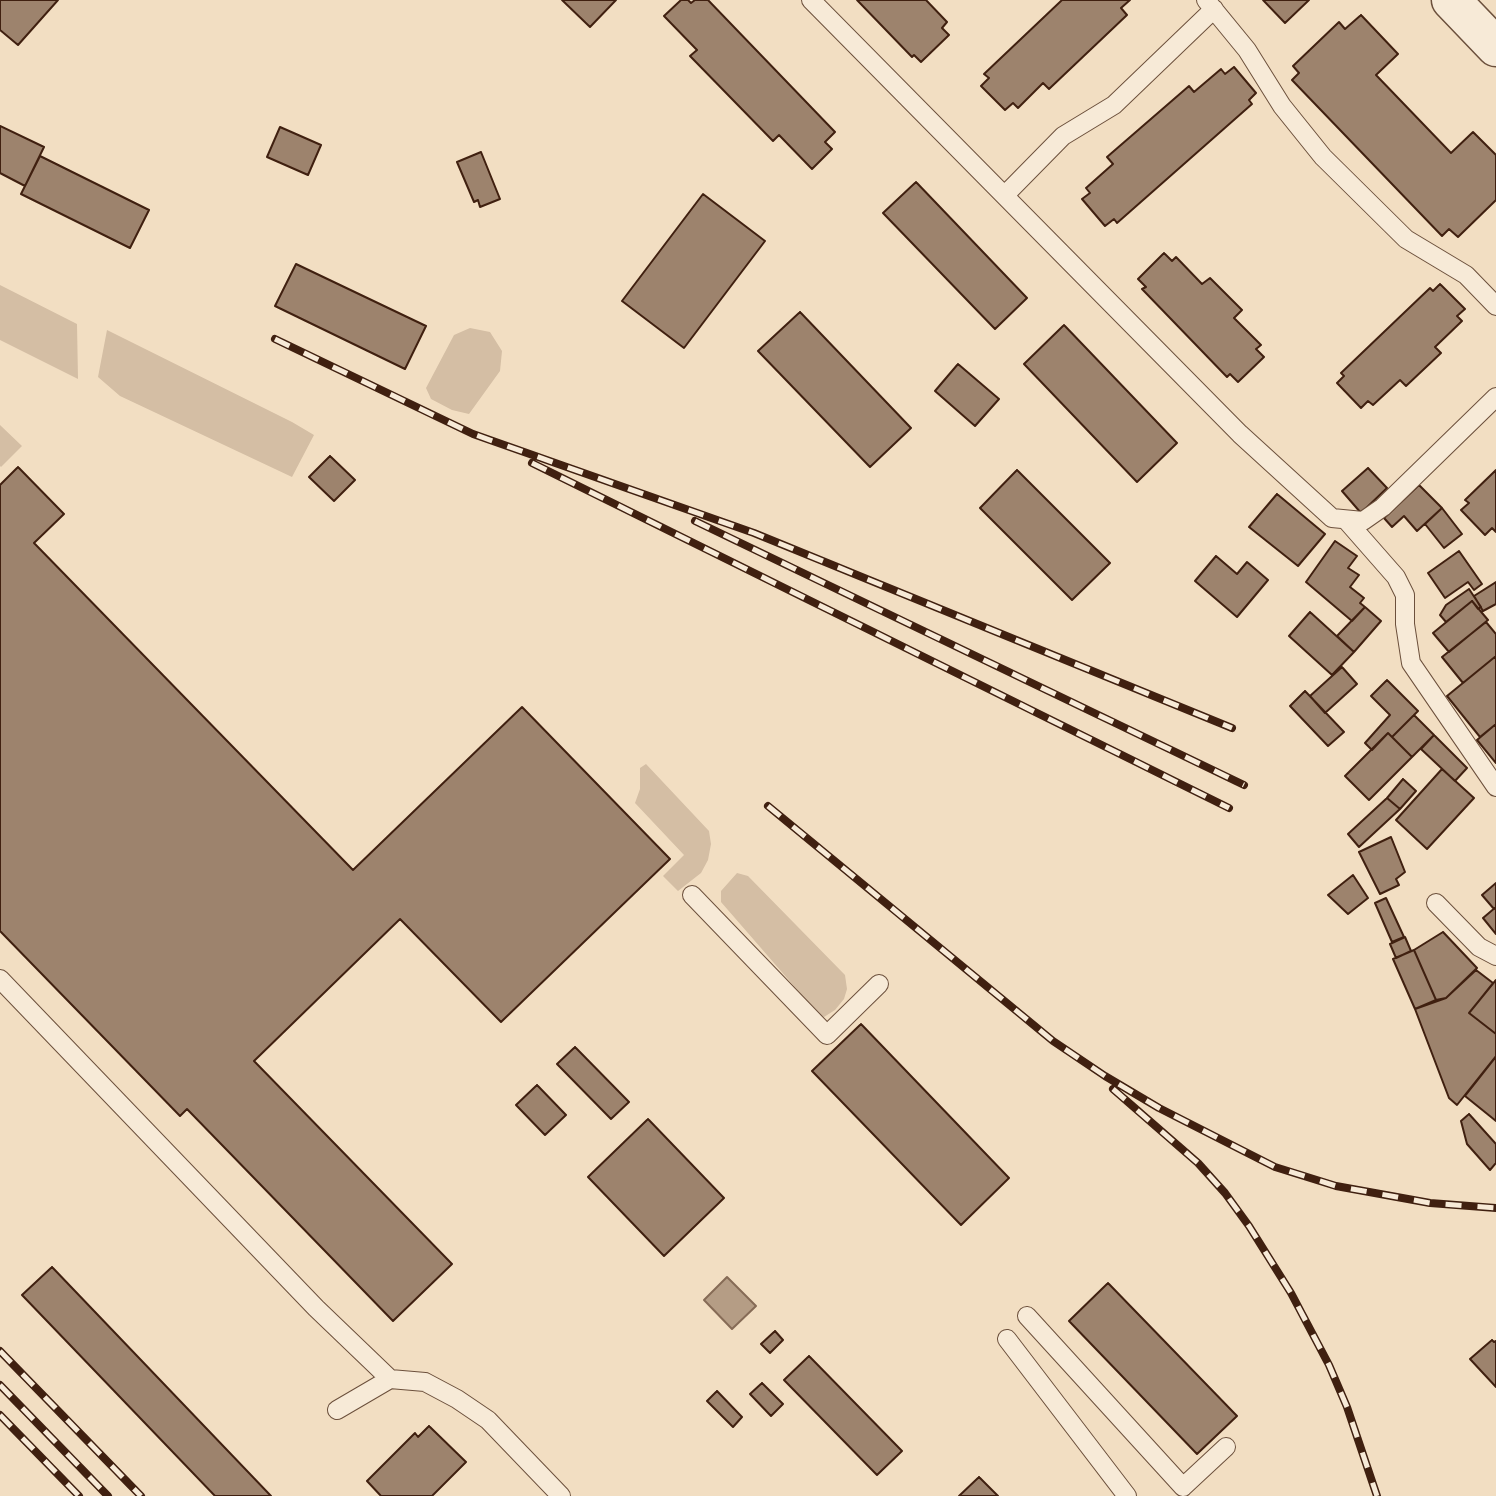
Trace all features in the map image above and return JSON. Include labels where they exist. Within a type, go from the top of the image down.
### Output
[{"type":"street","points":[[1451,0],[1496,47]]},
{"type":"lane","points":[[811,0],[1240,434],[1332,518],[1363,521],[1383,507],[1496,397]]},
{"type":"lane","points":[[1005,195],[1063,136],[1114,105],[1210,4],[1247,51],[1282,106],[1323,157],[1406,240],[1466,275],[1496,306]]},
{"type":"lane","points":[[1346,520],[1396,577],[1405,595],[1405,624],[1411,663],[1496,787]]},
{"type":"lane","points":[[692,895],[827,1035],[879,984]]},
{"type":"lane","points":[[1436,903],[1479,947],[1496,956]]},
{"type":"lane","points":[[0,979],[316,1308],[390,1379]]},
{"type":"lane","points":[[1027,1316],[1183,1487],[1226,1447]]},
{"type":"lane","points":[[1007,1339],[1126,1496]]},
{"type":"lane","points":[[337,1410],[390,1379],[425,1382],[488,1420],[561,1496]]},
{"type":"shaded area","points":[[0,285],[77,324],[78,379],[0,340]]},
{"type":"shaded area","points":[[470,328],[490,332],[502,351],[500,371],[469,414],[452,410],[431,399],[426,388],[454,335]]},
{"type":"shaded area","points":[[107,330],[314,435],[292,477],[120,396],[98,377]]},
{"type":"shaded area","points":[[0,425],[22,446],[1,467],[0,466]]},
{"type":"shaded area","points":[[646,764],[709,831],[711,844],[708,860],[701,873],[678,891],[663,876],[684,855],[635,803],[640,789],[640,768]]},
{"type":"shaded area","points":[[737,873],[748,876],[845,975],[847,989],[844,999],[835,1010],[824,1017],[820,1016],[721,902],[721,891]]},
{"type":"shaded area","points":[[727,1277],[756,1306],[732,1329],[704,1300]]},
{"type":"building","points":[[0,0],[58,0],[18,45],[0,30]]},
{"type":"building","points":[[562,0],[616,0],[590,27]]},
{"type":"building","points":[[681,0],[691,3],[695,0],[708,0],[835,132],[825,142],[832,149],[812,169],[779,135],[773,141],[690,56],[697,50],[664,16]]},
{"type":"building","points":[[857,0],[926,0],[947,22],[942,28],[949,35],[921,62],[914,55],[912,57]]},
{"type":"building","points":[[1062,0],[1130,0],[1121,8],[1127,15],[1049,89],[1043,83],[1018,108],[1013,103],[1005,110],[981,86],[989,78],[984,74]]},
{"type":"building","points":[[1263,0],[1309,0],[1285,23]]},
{"type":"building","points":[[1361,15],[1398,54],[1376,75],[1451,153],[1473,132],[1496,155],[1496,200],[1458,237],[1449,229],[1442,236],[1292,80],[1299,73],[1293,66],[1339,22],[1345,29]]},
{"type":"building","points":[[1234,67],[1256,93],[1249,100],[1252,104],[1117,223],[1114,219],[1105,226],[1082,199],[1090,193],[1086,188],[1113,164],[1107,157],[1189,86],[1194,92],[1221,69],[1225,74]]},
{"type":"building","points":[[0,126],[44,147],[25,186],[0,173]]},
{"type":"building","points":[[280,127],[321,145],[308,175],[267,157]]},
{"type":"building","points":[[481,152],[500,199],[480,207],[478,200],[474,202],[457,162]]},
{"type":"building","points":[[40,156],[149,210],[130,248],[21,194]]},
{"type":"building","points":[[916,182],[1027,298],[995,329],[883,213]]},
{"type":"building","points":[[703,194],[765,241],[684,348],[622,301]]},
{"type":"building","points":[[1164,253],[1172,261],[1176,257],[1202,284],[1210,278],[1242,310],[1234,318],[1261,345],[1256,349],[1264,357],[1238,382],[1230,374],[1227,377],[1142,289],[1146,287],[1138,279]]},
{"type":"building","points":[[296,264],[426,326],[405,369],[275,306]]},
{"type":"building","points":[[1440,284],[1465,309],[1457,316],[1462,321],[1435,347],[1441,353],[1406,386],[1400,380],[1373,405],[1368,401],[1361,408],[1337,383],[1344,376],[1341,373],[1430,288],[1433,291]]},
{"type":"building","points":[[800,312],[911,428],[870,467],[758,351]]},
{"type":"building","points":[[1064,325],[1177,443],[1137,482],[1024,364]]},
{"type":"building","points":[[958,364],[999,399],[975,426],[935,391]]},
{"type":"building","points":[[330,456],[355,480],[334,501],[309,477]]},
{"type":"building","points":[[18,467],[64,514],[34,543],[353,870],[522,707],[670,859],[501,1022],[400,919],[254,1061],[452,1264],[393,1321],[187,1109],[180,1116],[0,931],[0,485]]},
{"type":"building","points":[[1368,468],[1387,488],[1361,513],[1342,491]]},
{"type":"building","points":[[1017,470],[1110,563],[1072,600],[980,508]]},
{"type":"building","points":[[1496,470],[1496,532],[1492,528],[1485,535],[1461,510],[1469,503],[1465,500]]},
{"type":"building","points":[[1419,485],[1442,508],[1417,531],[1404,516],[1392,527],[1384,518]]},
{"type":"building","points":[[1277,494],[1325,534],[1298,566],[1249,527]]},
{"type":"building","points":[[1442,508],[1462,534],[1444,548],[1425,524]]},
{"type":"building","points":[[1335,541],[1357,556],[1348,568],[1359,575],[1350,587],[1364,598],[1360,603],[1365,607],[1352,621],[1306,582]]},
{"type":"building","points":[[1459,551],[1482,584],[1474,590],[1468,582],[1445,598],[1428,573]]},
{"type":"building","points":[[1216,556],[1237,574],[1247,562],[1268,580],[1237,617],[1195,581]]},
{"type":"building","points":[[1496,582],[1496,604],[1483,611],[1474,596]]},
{"type":"building","points":[[1469,589],[1481,607],[1478,609],[1472,601],[1446,622],[1440,615],[1446,605]]},
{"type":"building","points":[[1472,601],[1488,620],[1449,652],[1433,633]]},
{"type":"building","points":[[1365,607],[1381,621],[1354,652],[1337,636]]},
{"type":"building","points":[[1310,612],[1354,652],[1332,675],[1289,636]]},
{"type":"building","points":[[1486,622],[1496,634],[1496,656],[1463,683],[1442,657]]},
{"type":"building","points":[[1496,656],[1496,724],[1480,737],[1447,696]]},
{"type":"building","points":[[1342,667],[1357,684],[1325,713],[1310,696]]},
{"type":"building","points":[[1387,680],[1418,711],[1392,737],[1388,733],[1372,750],[1365,743],[1390,715],[1371,696]]},
{"type":"building","points":[[1305,691],[1344,732],[1328,746],[1290,706]]},
{"type":"building","points":[[1414,715],[1434,735],[1412,757],[1392,737]]},
{"type":"building","points":[[1496,724],[1496,763],[1477,740]]},
{"type":"building","points":[[1388,733],[1412,757],[1369,800],[1345,776]]},
{"type":"building","points":[[1434,735],[1467,768],[1455,781],[1421,749]]},
{"type":"building","points":[[1442,769],[1474,798],[1427,849],[1396,820]]},
{"type":"building","points":[[1403,779],[1416,791],[1400,809],[1387,798]]},
{"type":"building","points":[[1387,798],[1400,809],[1359,847],[1348,834]]},
{"type":"building","points":[[1391,837],[1405,872],[1396,879],[1399,885],[1380,894],[1359,852]]},
{"type":"building","points":[[1353,875],[1368,898],[1348,914],[1328,895]]},
{"type":"building","points":[[1496,883],[1496,907],[1494,909],[1482,895]]},
{"type":"building","points":[[1386,898],[1404,937],[1392,942],[1375,903]]},
{"type":"building","points":[[1496,907],[1496,934],[1483,918]]},
{"type":"building","points":[[1443,932],[1477,968],[1446,998],[1436,1000],[1414,950]]},
{"type":"building","points":[[1405,937],[1411,951],[1396,958],[1390,944]]},
{"type":"building","points":[[1414,950],[1436,1000],[1415,1009],[1393,959]]},
{"type":"building","points":[[1476,970],[1493,983],[1469,1013],[1496,1034],[1496,1056],[1457,1105],[1449,1098],[1415,1009],[1446,998]]},
{"type":"building","points":[[1496,980],[1496,1034],[1469,1013]]},
{"type":"building","points":[[861,1024],[1009,1178],[961,1225],[812,1071]]},
{"type":"building","points":[[575,1047],[629,1102],[611,1119],[557,1064]]},
{"type":"building","points":[[1496,1058],[1496,1121],[1465,1096]]},
{"type":"building","points":[[537,1085],[566,1115],[545,1135],[516,1105]]},
{"type":"building","points":[[1469,1114],[1496,1144],[1496,1163],[1490,1170],[1467,1144],[1461,1121]]},
{"type":"building","points":[[648,1119],[724,1198],[664,1256],[588,1177]]},
{"type":"building","points":[[52,1267],[271,1496],[215,1496],[22,1295]]},
{"type":"building","points":[[1108,1283],[1237,1416],[1197,1454],[1069,1321]]},
{"type":"building","points":[[775,1331],[783,1340],[770,1353],[761,1344]]},
{"type":"building","points":[[1492,1340],[1496,1341],[1496,1387],[1470,1359]]},
{"type":"building","points":[[809,1356],[902,1451],[877,1475],[784,1380]]},
{"type":"building","points":[[762,1383],[783,1404],[771,1416],[750,1394]]},
{"type":"building","points":[[717,1391],[742,1417],[733,1427],[707,1401]]},
{"type":"building","points":[[429,1426],[466,1462],[432,1496],[381,1496],[367,1481],[415,1433],[418,1437]]},
{"type":"building","points":[[979,1477],[998,1496],[959,1496]]},
{"type":"railway","points":[[275,339],[473,434],[754,533],[1232,728]]},
{"type":"railway","points":[[532,463],[1229,808]]},
{"type":"railway","points":[[695,521],[1244,785]]},
{"type":"railway","points":[[768,806],[1053,1041],[1159,1108],[1275,1167],[1336,1186],[1430,1203],[1496,1208]]},
{"type":"railway","points":[[1113,1089],[1198,1163],[1225,1193],[1249,1226],[1291,1293],[1329,1365],[1347,1407],[1377,1496]]},
{"type":"railway","points":[[0,1351],[141,1496]]},
{"type":"railway","points":[[0,1385],[108,1496]]},
{"type":"railway","points":[[0,1415],[79,1496]]}]
